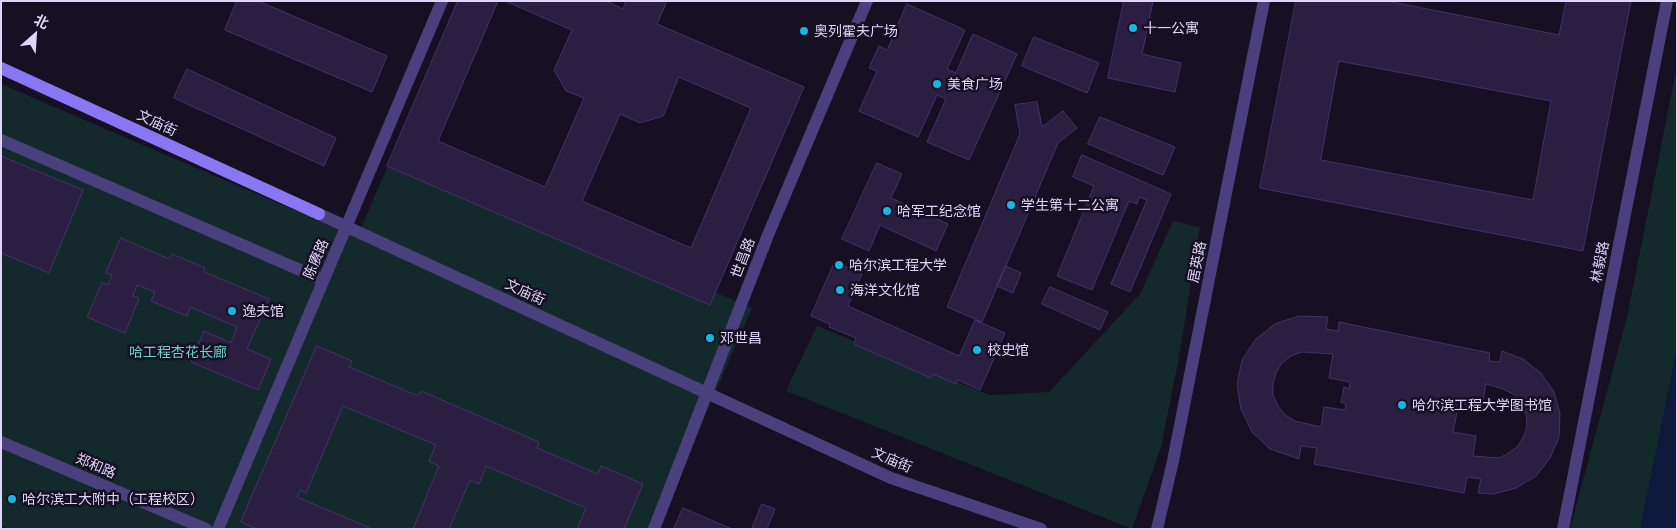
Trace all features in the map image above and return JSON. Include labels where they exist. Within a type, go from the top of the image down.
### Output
[{"type":"main road","name":"文庙街","points":[[1,68],[319,214]]},
{"type":"street","name":"陈赓路","points":[[218,529],[442,1]]},
{"type":"street","name":"世昌路","points":[[654,529],[768,235],[867,1]]},
{"type":"street","name":"居英路","points":[[1157,529],[1173,461],[1264,1]]},
{"type":"street","name":"林毅路","points":[[1563,529],[1667,1]]},
{"type":"street","points":[[1,140],[323,280]]},
{"type":"street","name":"文庙街","points":[[319,214],[891,478],[1041,529]]},
{"type":"street","name":"郑和路","points":[[1,442],[206,529]]},
{"type":"green space","points":[[1677,66],[1677,529],[1570,529],[1627,317]]},
{"type":"green space","name":"哈工程杏花长廊","points":[[1,84],[357,237],[393,154],[752,308],[656,529],[9,529],[1,526]]},
{"type":"green space","points":[[1173,221],[1200,227],[1179,357],[1161,447],[1132,529],[786,391],[817,326],[990,395],[1049,392],[1140,294]]},
{"type":"water","points":[[1677,347],[1677,529],[1640,529]]},
{"type":"building","points":[[237,1],[258,1],[387,56],[372,92],[225,30]]},
{"type":"building","points":[[458,1],[498,1],[438,141],[545,187],[584,98],[566,91],[554,70],[572,30],[505,1],[606,1],[623,9],[626,1],[667,1],[657,24],[804,87],[710,305],[387,166]],"holes":[[[679,77],[751,108],[691,248],[582,201],[620,114],[640,123],[663,116]]]},
{"type":"building","name":"十一公寓","points":[[1124,1],[1153,1],[1142,54],[1181,63],[1175,92],[1108,78]]},
{"type":"building","points":[[1296,1],[1387,1],[1559,35],[1566,1],[1631,1],[1583,251],[1260,188]],"holes":[[[1339,61],[1551,101],[1533,200],[1321,160]]]},
{"type":"building","name":"美食广场","points":[[907,4],[965,30],[947,69],[956,73],[973,34],[1017,54],[969,160],[927,142],[946,99],[937,95],[918,137],[859,111],[877,71],[869,68],[879,46],[887,50]]},
{"type":"building","points":[[1034,37],[1099,63],[1087,93],[1022,66]]},
{"type":"building","points":[[187,69],[336,138],[324,166],[174,98]]},
{"type":"building","name":"学生第十二公寓","points":[[1037,102],[1042,127],[1063,111],[1077,128],[1058,143],[982,322],[947,307],[1020,134],[1015,105]]},
{"type":"building","points":[[1100,117],[1175,147],[1163,175],[1088,144]]},
{"type":"building","points":[[1082,155],[1171,194],[1130,292],[1111,284],[1147,200],[1139,197],[1137,204],[1129,201],[1092,290],[1057,276],[1094,186],[1073,177]]},
{"type":"building","points":[[1,156],[83,190],[49,273],[1,253]]},
{"type":"building","name":"哈军工纪念馆","points":[[877,163],[902,174],[891,198],[948,224],[936,251],[880,225],[869,251],[842,239]]},
{"type":"building","name":"逸夫馆","points":[[121,238],[169,259],[172,254],[205,268],[204,272],[269,299],[247,349],[271,359],[258,390],[191,362],[204,331],[231,343],[237,327],[190,307],[187,316],[151,301],[155,292],[137,285],[133,296],[139,298],[125,333],[87,317],[102,283],[108,285],[112,275],[106,273]]},
{"type":"building","points":[[835,262],[862,274],[848,306],[959,356],[975,320],[1005,333],[980,390],[958,380],[956,384],[933,374],[931,378],[854,344],[856,338],[829,327],[830,324],[811,316]]},
{"type":"building","points":[[1006,266],[1021,273],[1013,293],[997,286]]},
{"type":"building","points":[[1050,287],[1108,312],[1100,330],[1042,304]]},
{"type":"building","name":"哈尔滨工程大学图书馆","points":[[1299,316],[1328,317],[1326,329],[1338,331],[1339,322],[1490,353],[1489,361],[1500,362],[1502,351],[1523,359],[1541,373],[1554,392],[1560,414],[1559,437],[1550,458],[1536,476],[1516,488],[1494,494],[1478,493],[1481,479],[1467,477],[1464,493],[1314,464],[1317,448],[1301,446],[1299,459],[1270,449],[1252,432],[1241,409],[1237,385],[1242,360],[1256,339],[1275,324]],"holes":[[[1302,352],[1333,354],[1329,378],[1350,382],[1349,389],[1344,387],[1341,402],[1346,404],[1345,410],[1324,407],[1321,427],[1295,421],[1285,415],[1273,395],[1276,373],[1282,363],[1291,356]],[[1486,384],[1513,394],[1521,403],[1526,414],[1527,425],[1524,436],[1518,446],[1499,458],[1473,456],[1476,436],[1453,432],[1459,403],[1482,407]]]},
{"type":"building","points":[[317,346],[352,361],[349,367],[418,396],[421,391],[539,442],[537,448],[598,474],[601,466],[643,484],[624,529],[577,529],[586,508],[486,466],[479,484],[470,480],[449,529],[413,529],[439,466],[429,461],[436,445],[343,406],[306,493],[300,490],[297,497],[372,529],[257,529],[241,522]]},
{"type":"building","points":[[762,504],[775,509],[767,529],[752,529]]},
{"type":"building","points":[[683,508],[732,529],[674,529]]},
{"type":"place","name":"十一公寓","points":[[1133,28]]},
{"type":"place","name":"奥列霍夫广场","points":[[804,31]]},
{"type":"place","name":"美食广场","points":[[937,84]]},
{"type":"place","name":"学生第十二公寓","points":[[1011,205]]},
{"type":"place","name":"哈军工纪念馆","points":[[887,211]]},
{"type":"place","name":"哈尔滨工程大学","points":[[839,265]]},
{"type":"place","name":"海洋文化馆","points":[[840,290]]},
{"type":"place","name":"逸夫馆","points":[[232,311]]},
{"type":"place","name":"邓世昌","points":[[710,338]]},
{"type":"place","name":"校史馆","points":[[977,350]]},
{"type":"place","name":"哈尔滨工程大学图书馆","points":[[1402,405]]},
{"type":"place","name":"哈尔滨工大附中（工程校区）","points":[[12,499]]}]
